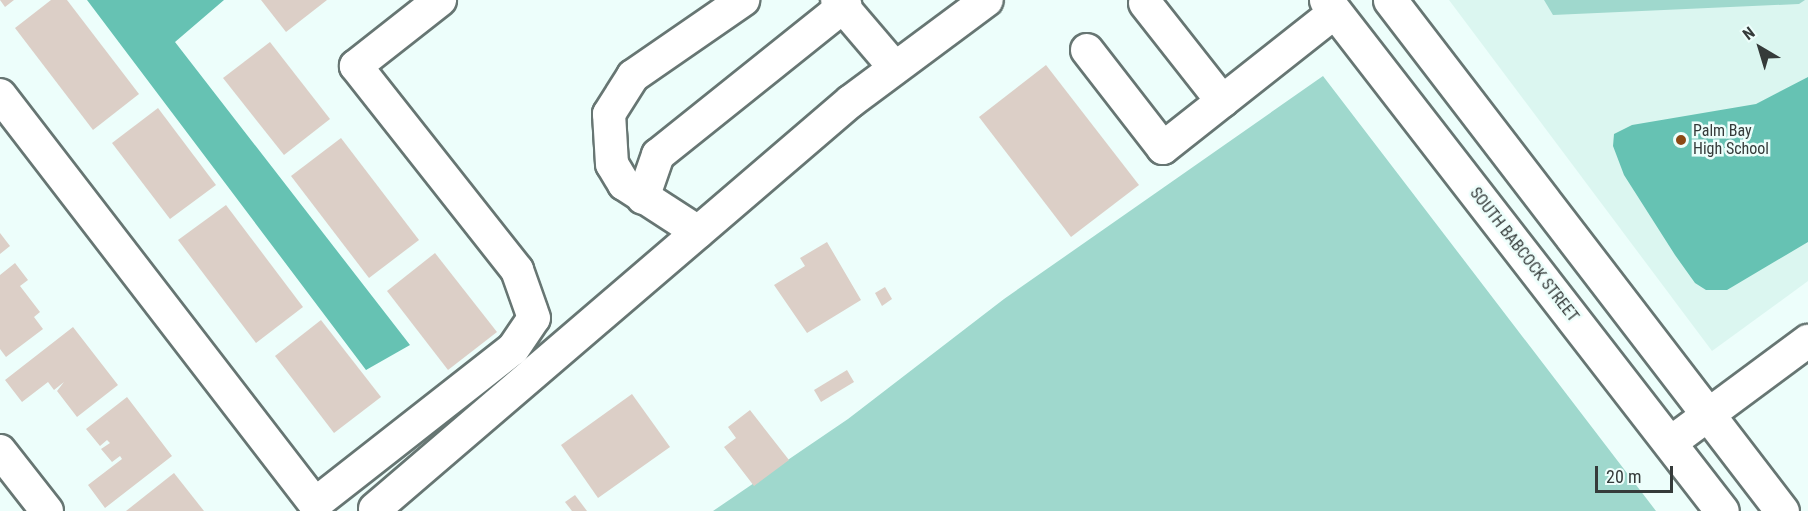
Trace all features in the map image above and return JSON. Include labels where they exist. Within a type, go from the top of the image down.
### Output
[{"type":"main road","points":[[1390,0],[1782,511]]},
{"type":"main road","name":"SOUTH BABCOCK STREET","points":[[1330,6],[1722,511]]},
{"type":"street","points":[[0,96],[315,504],[513,349],[534,318],[517,270],[356,66],[440,0]]},
{"type":"street","points":[[698,232],[624,184],[612,164],[609,114],[633,76],[743,0]]},
{"type":"street","points":[[375,509],[698,232],[896,68],[987,0]]},
{"type":"street","points":[[643,198],[658,155],[841,2],[896,68]]},
{"type":"street","points":[[1145,3],[1222,101]]},
{"type":"street","points":[[1087,50],[1164,148],[1222,101],[1330,6]]},
{"type":"street","points":[[1670,443],[1808,341]]},
{"type":"street","points":[[0,451],[47,511]]},
{"type":"shaded area","points":[[87,0],[224,0],[175,42],[410,345],[366,370]]},
{"type":"shaded area","name":"Palm Bay High School","points":[[1449,0],[1808,0],[1808,281],[1712,351]]},
{"type":"shaded area","points":[[1544,0],[1805,0],[1799,4],[1553,15]]},
{"type":"shaded area","points":[[1323,76],[1656,511],[713,511],[848,419],[1004,299]]},
{"type":"shaded area","points":[[1808,77],[1808,242],[1727,290],[1706,290],[1695,283],[1675,255],[1624,175],[1613,146],[1614,134],[1632,125],[1756,104]]},
{"type":"building","points":[[0,0],[14,0],[5,7]]},
{"type":"building","points":[[51,0],[67,0],[139,94],[93,130],[15,28]]},
{"type":"building","points":[[261,0],[327,0],[286,32]]},
{"type":"building","points":[[270,42],[330,119],[284,155],[223,78]]},
{"type":"building","points":[[1046,65],[1139,185],[1071,237],[979,117]]},
{"type":"building","points":[[158,108],[216,185],[170,219],[112,143]]},
{"type":"building","points":[[341,138],[419,240],[369,278],[291,176]]},
{"type":"building","points":[[226,205],[303,307],[256,343],[178,240]]},
{"type":"building","points":[[0,233],[10,246],[0,254]]},
{"type":"building","points":[[827,242],[861,300],[807,333],[774,285],[805,266],[800,258]]},
{"type":"building","points":[[435,253],[497,332],[448,370],[387,291]]},
{"type":"building","points":[[15,263],[28,280],[20,286],[40,312],[34,317],[43,329],[6,357],[0,349],[0,275]]},
{"type":"building","points":[[885,287],[892,299],[882,306],[875,293]]},
{"type":"building","points":[[321,320],[381,397],[334,433],[275,356]]},
{"type":"building","points":[[73,327],[118,385],[77,417],[57,391],[64,382],[54,390],[48,382],[22,402],[5,380]]},
{"type":"building","points":[[847,370],[854,382],[821,402],[814,390]]},
{"type":"building","points":[[632,394],[670,447],[598,498],[561,445]]},
{"type":"building","points":[[127,397],[172,456],[105,508],[88,485],[122,459],[120,456],[112,462],[101,449],[110,443],[107,440],[100,446],[86,429]]},
{"type":"building","points":[[750,410],[789,460],[754,486],[724,447],[736,438],[728,427]]},
{"type":"building","points":[[174,473],[204,511],[126,511]]},
{"type":"building","points":[[575,495],[587,511],[572,511],[565,502]]},
{"type":"place","name":"Palm Bay High School","points":[[1681,140]]}]
